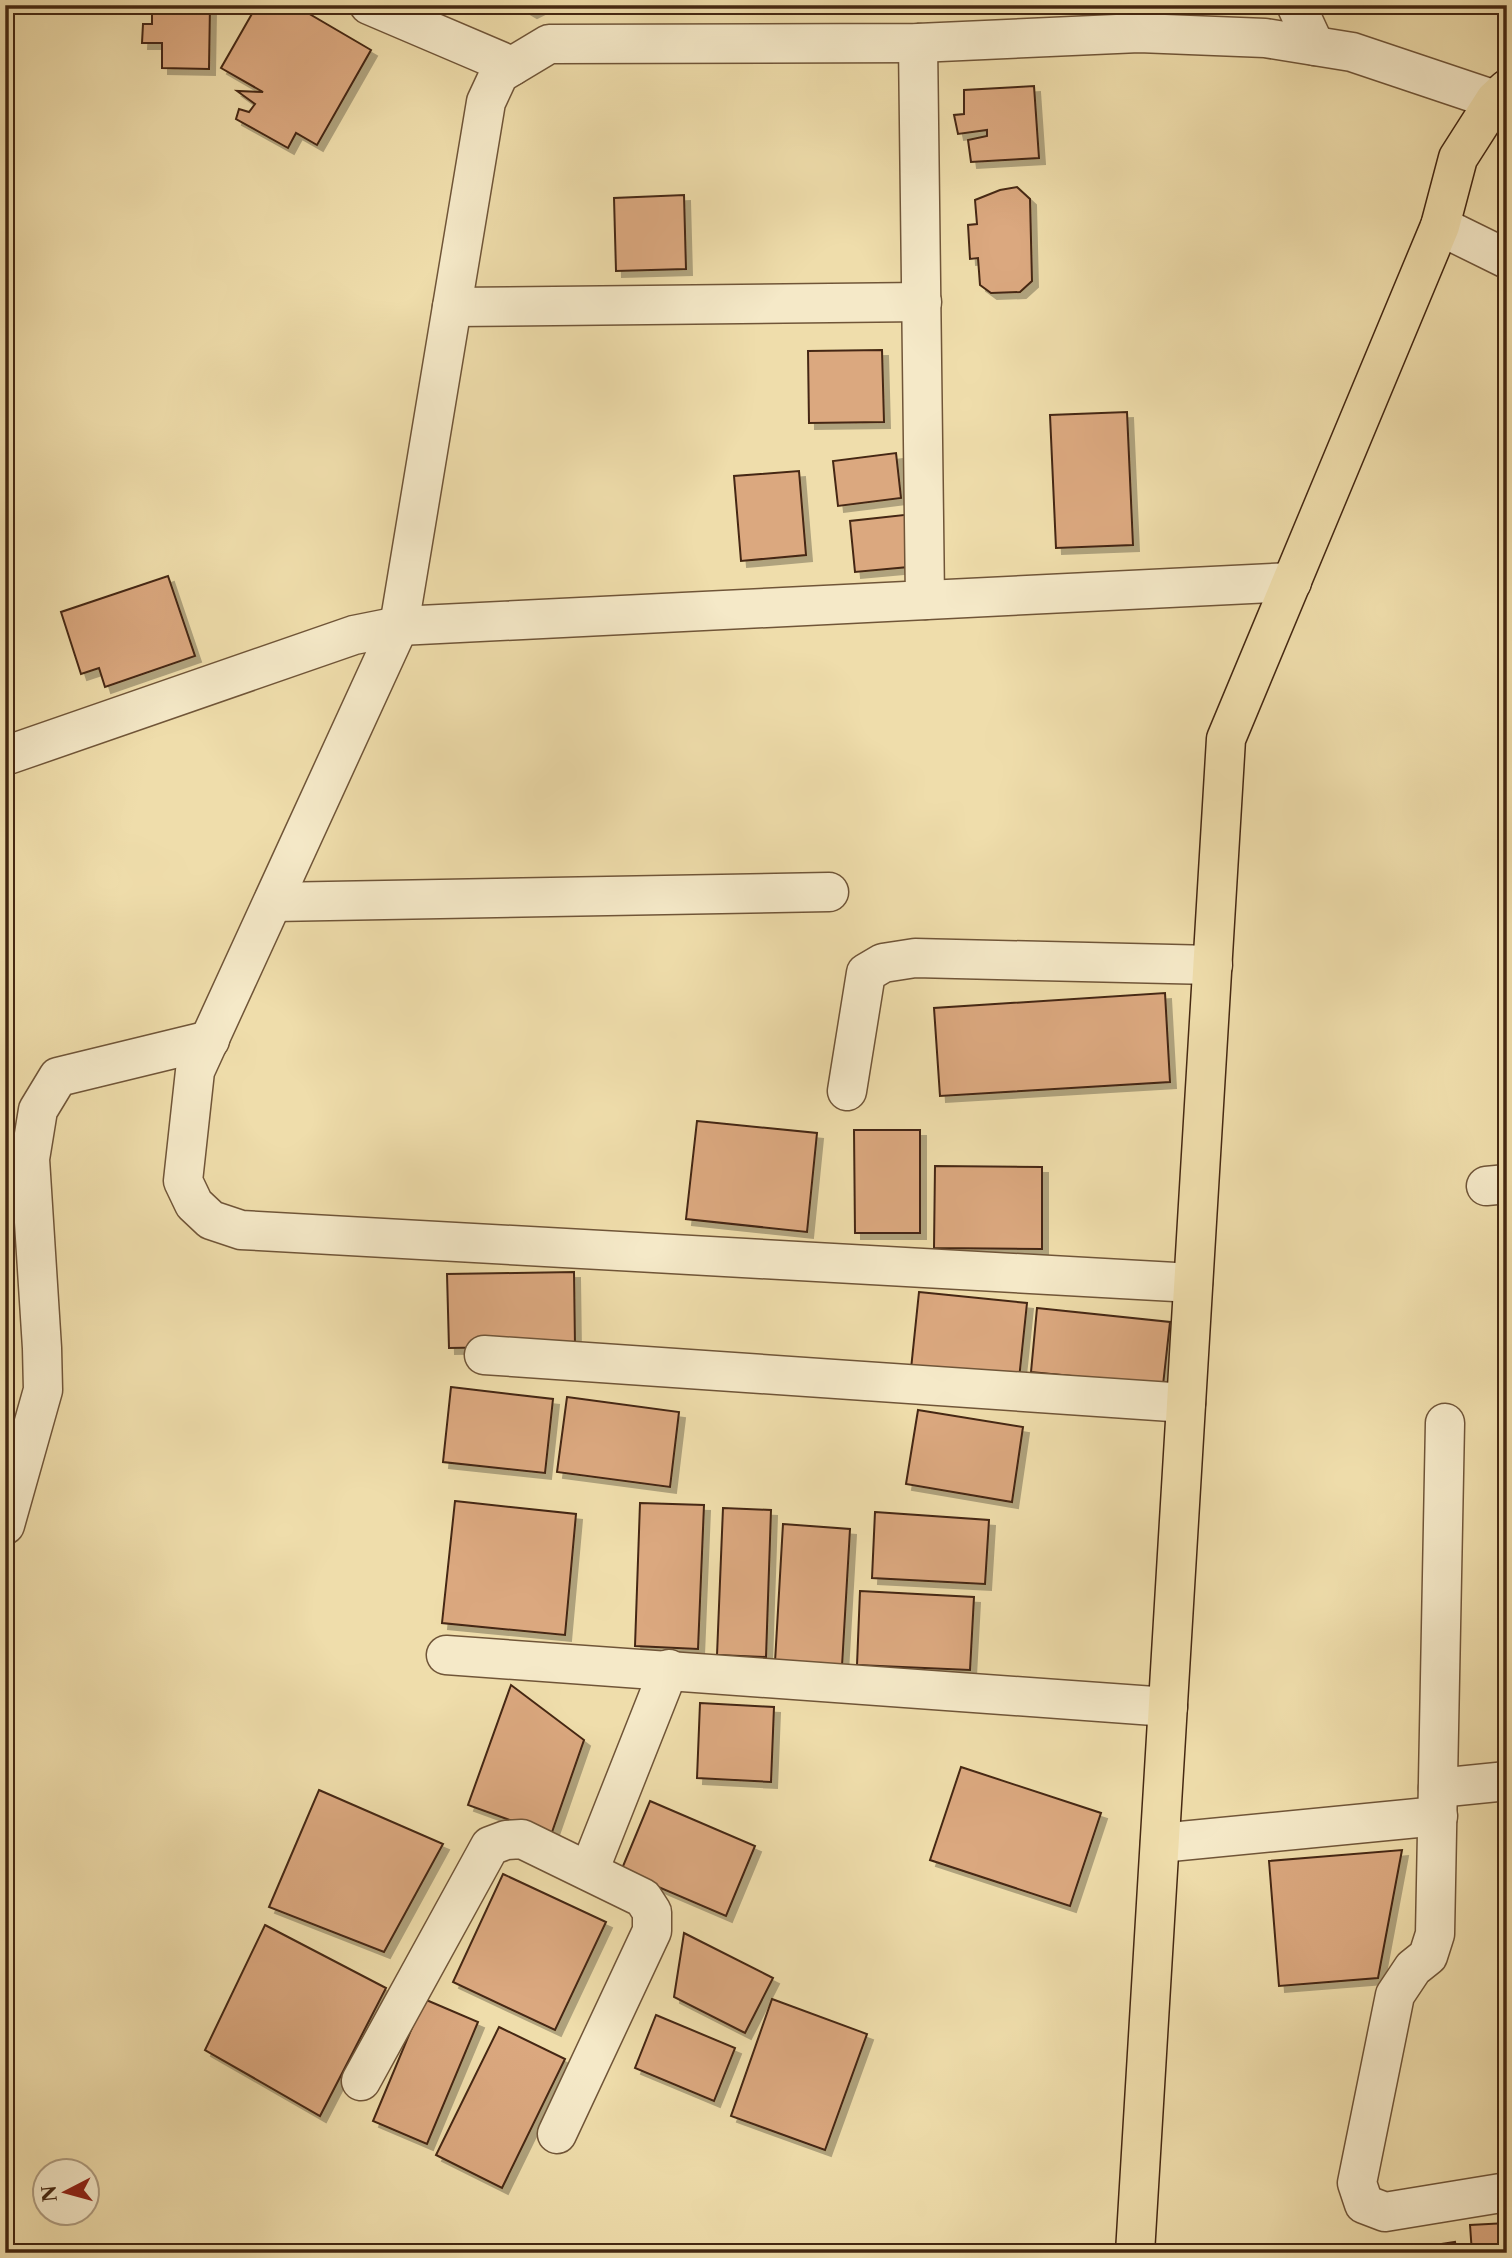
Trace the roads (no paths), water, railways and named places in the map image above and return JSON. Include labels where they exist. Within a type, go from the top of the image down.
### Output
[{"type":"main road","points":[[1135,2253],[1226,739],[1440,226],[1458,159],[1501,94]]},
{"type":"street","points":[[369,5],[512,66]]},
{"type":"street","points":[[1296,5],[1315,46]]},
{"type":"street","points":[[1194,1283],[241,1230],[211,1220],[194,1204],[183,1181],[195,1071],[399,626],[486,102],[499,74],[549,44],[918,43],[1139,33],[1265,38],[1352,52],[1501,94]]},
{"type":"street","points":[[918,43],[925,600]]},
{"type":"street","points":[[1440,226],[1507,259]]},
{"type":"street","points":[[452,307],[922,302]]},
{"type":"street","points":[[5,756],[354,635],[399,626],[1292,582]]},
{"type":"street","points":[[273,902],[829,892]]},
{"type":"street","points":[[847,1091],[866,973],[883,963],[915,958],[1213,965]]},
{"type":"street","points":[[5,1525],[43,1390],[30,1159],[38,1110],[58,1077],[210,1040]]},
{"type":"street","points":[[484,1355],[1186,1403]]},
{"type":"street","points":[[1445,1423],[1436,1934],[1429,1956],[1413,1968],[1395,1994],[1357,2183],[1364,2204],[1385,2212],[1507,2192]]},
{"type":"street","points":[[446,1655],[1168,1707]]},
{"type":"street","points":[[589,1871],[669,1669]]},
{"type":"street","points":[[1160,1843],[1438,1802],[1507,1781]]},
{"type":"street","points":[[361,2081],[490,1846],[506,1840],[522,1839],[643,1898],[652,1912],[652,1931],[557,2134]]}]
